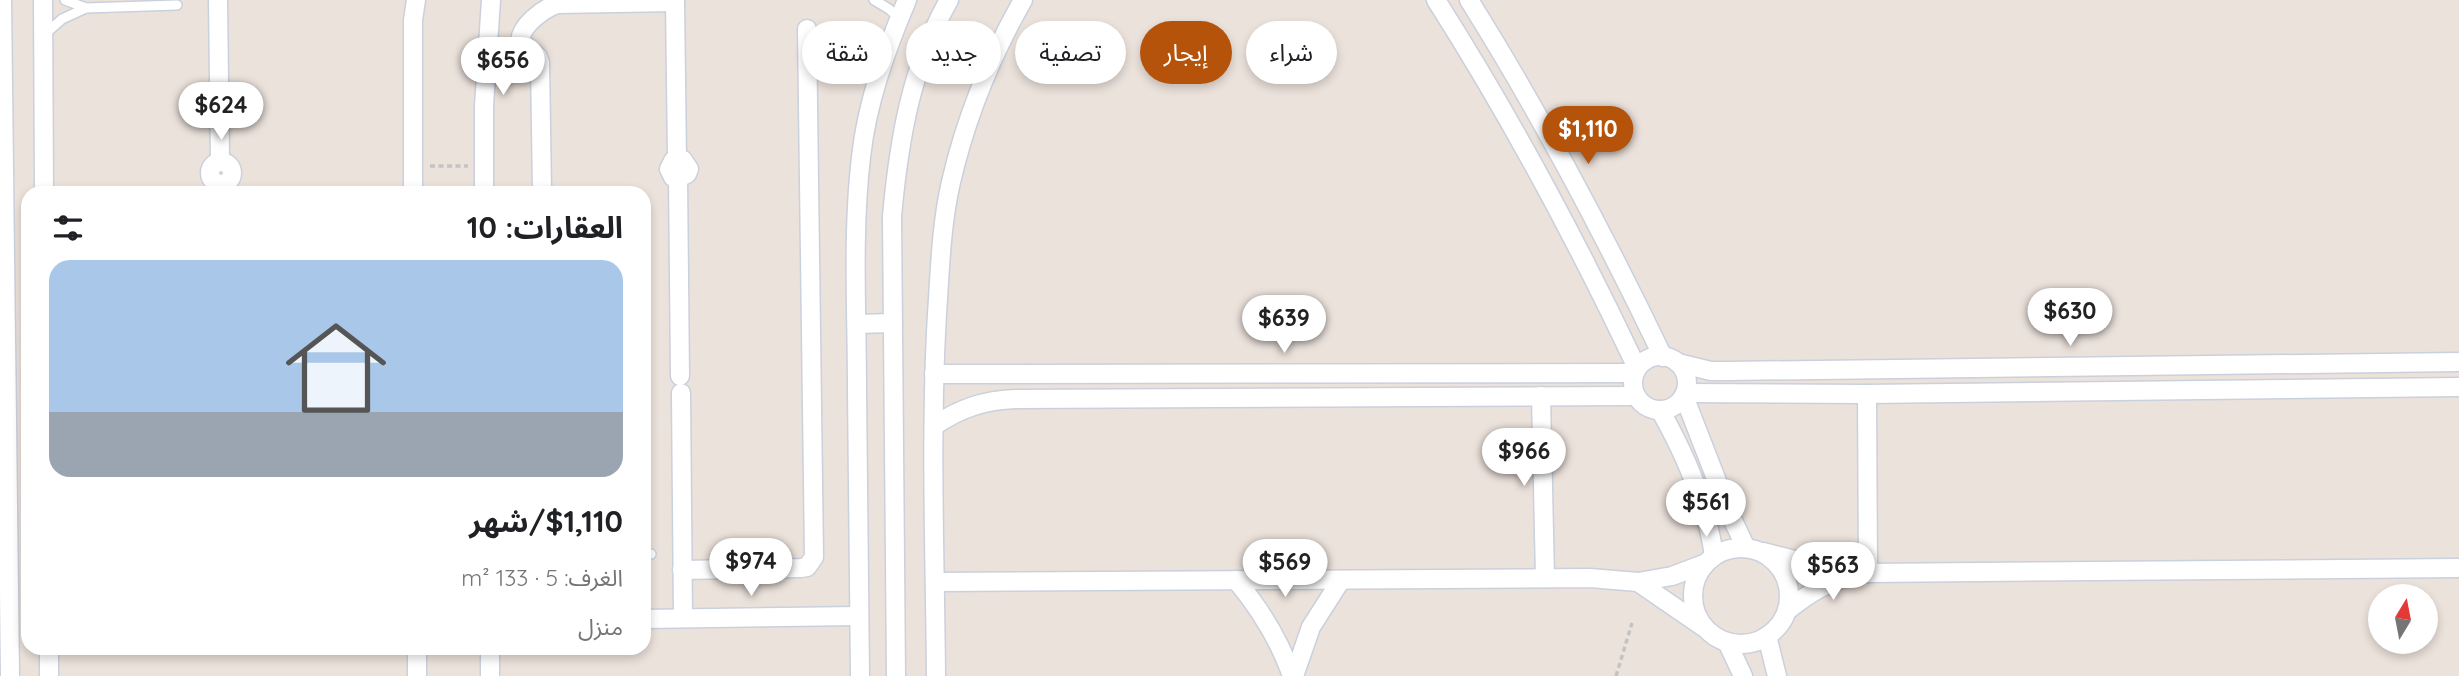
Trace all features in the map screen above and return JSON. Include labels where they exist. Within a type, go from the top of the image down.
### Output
[{"type":"street","points":[[2,0],[10,676]]},
{"type":"street","points":[[43,0],[44,186]]},
{"type":"street","points":[[218,0],[220,162],[230,167],[232,172],[222,186]]},
{"type":"street","points":[[413,186],[413,20],[416,0]]},
{"type":"street","points":[[484,186],[484,106],[491,0]]},
{"type":"street","points":[[860,676],[857,216],[860,157],[868,113],[880,71],[907,0]]},
{"type":"street","points":[[896,676],[892,216],[897,162],[914,83],[927,44],[949,0]]},
{"type":"street","points":[[936,676],[934,374],[941,257],[950,184],[970,113],[998,44],[1023,0]]},
{"type":"street","points":[[1436,0],[1480,68],[1557,205],[1636,371]]},
{"type":"street","points":[[1469,0],[1501,50],[1586,201],[1670,360],[1686,377],[1684,395],[1729,512],[1755,550],[1774,560],[1783,571],[1790,597],[1788,610]]},
{"type":"street","points":[[542,186],[540,63],[538,57],[520,41],[523,30],[542,12],[557,4],[675,1],[677,160],[687,164],[688,169],[687,174],[678,178],[683,618]]},
{"type":"street","points":[[682,570],[801,568],[807,567],[814,557],[808,84]]},
{"type":"street","points":[[857,324],[893,323]]},
{"type":"street","points":[[1636,396],[1633,381],[1636,371],[1644,361],[1670,360],[1703,369],[1728,371],[2459,362]]},
{"type":"street","points":[[934,374],[1636,371]]},
{"type":"street","points":[[1684,395],[2459,387]]},
{"type":"street","points":[[1867,394],[1868,573]]},
{"type":"street","points":[[934,426],[962,409],[994,400],[1636,396],[1651,408],[1660,410],[1678,403],[1684,395]]},
{"type":"street","points":[[1541,396],[1545,578]]},
{"type":"street","points":[[1660,410],[1685,462],[1706,519],[1709,560],[1696,577],[1694,599],[1700,621],[1710,632]]},
{"type":"street","points":[[935,582],[1545,578],[1606,578],[1638,582],[1672,576],[1724,551],[1755,550],[1815,565],[1868,573],[2459,568]]},
{"type":"street","points":[[1638,582],[1710,632],[1727,642],[1741,644],[1767,636],[1776,629],[1788,610],[1824,585],[1845,577],[1868,573]]},
{"type":"street","points":[[1236,580],[1271,626],[1293,676]]},
{"type":"street","points":[[1293,676],[1311,627],[1340,580]]},
{"type":"street","points":[[651,619],[859,615]]},
{"type":"street","points":[[1767,636],[1777,676]]},
{"type":"street","points":[[1727,642],[1744,676]]},
{"type":"street","points":[[49,655],[49,676]]},
{"type":"street","points":[[417,655],[417,676]]},
{"type":"street","points":[[490,655],[490,676]]},
{"type":"lane","points":[[65,0],[86,8]]},
{"type":"lane","points":[[874,0],[900,18]]},
{"type":"lane","points":[[43,36],[62,19],[86,8],[177,5]]},
{"type":"path","points":[[413,166],[484,166]]},
{"type":"path","points":[[1616,676],[1632,623]]}]
